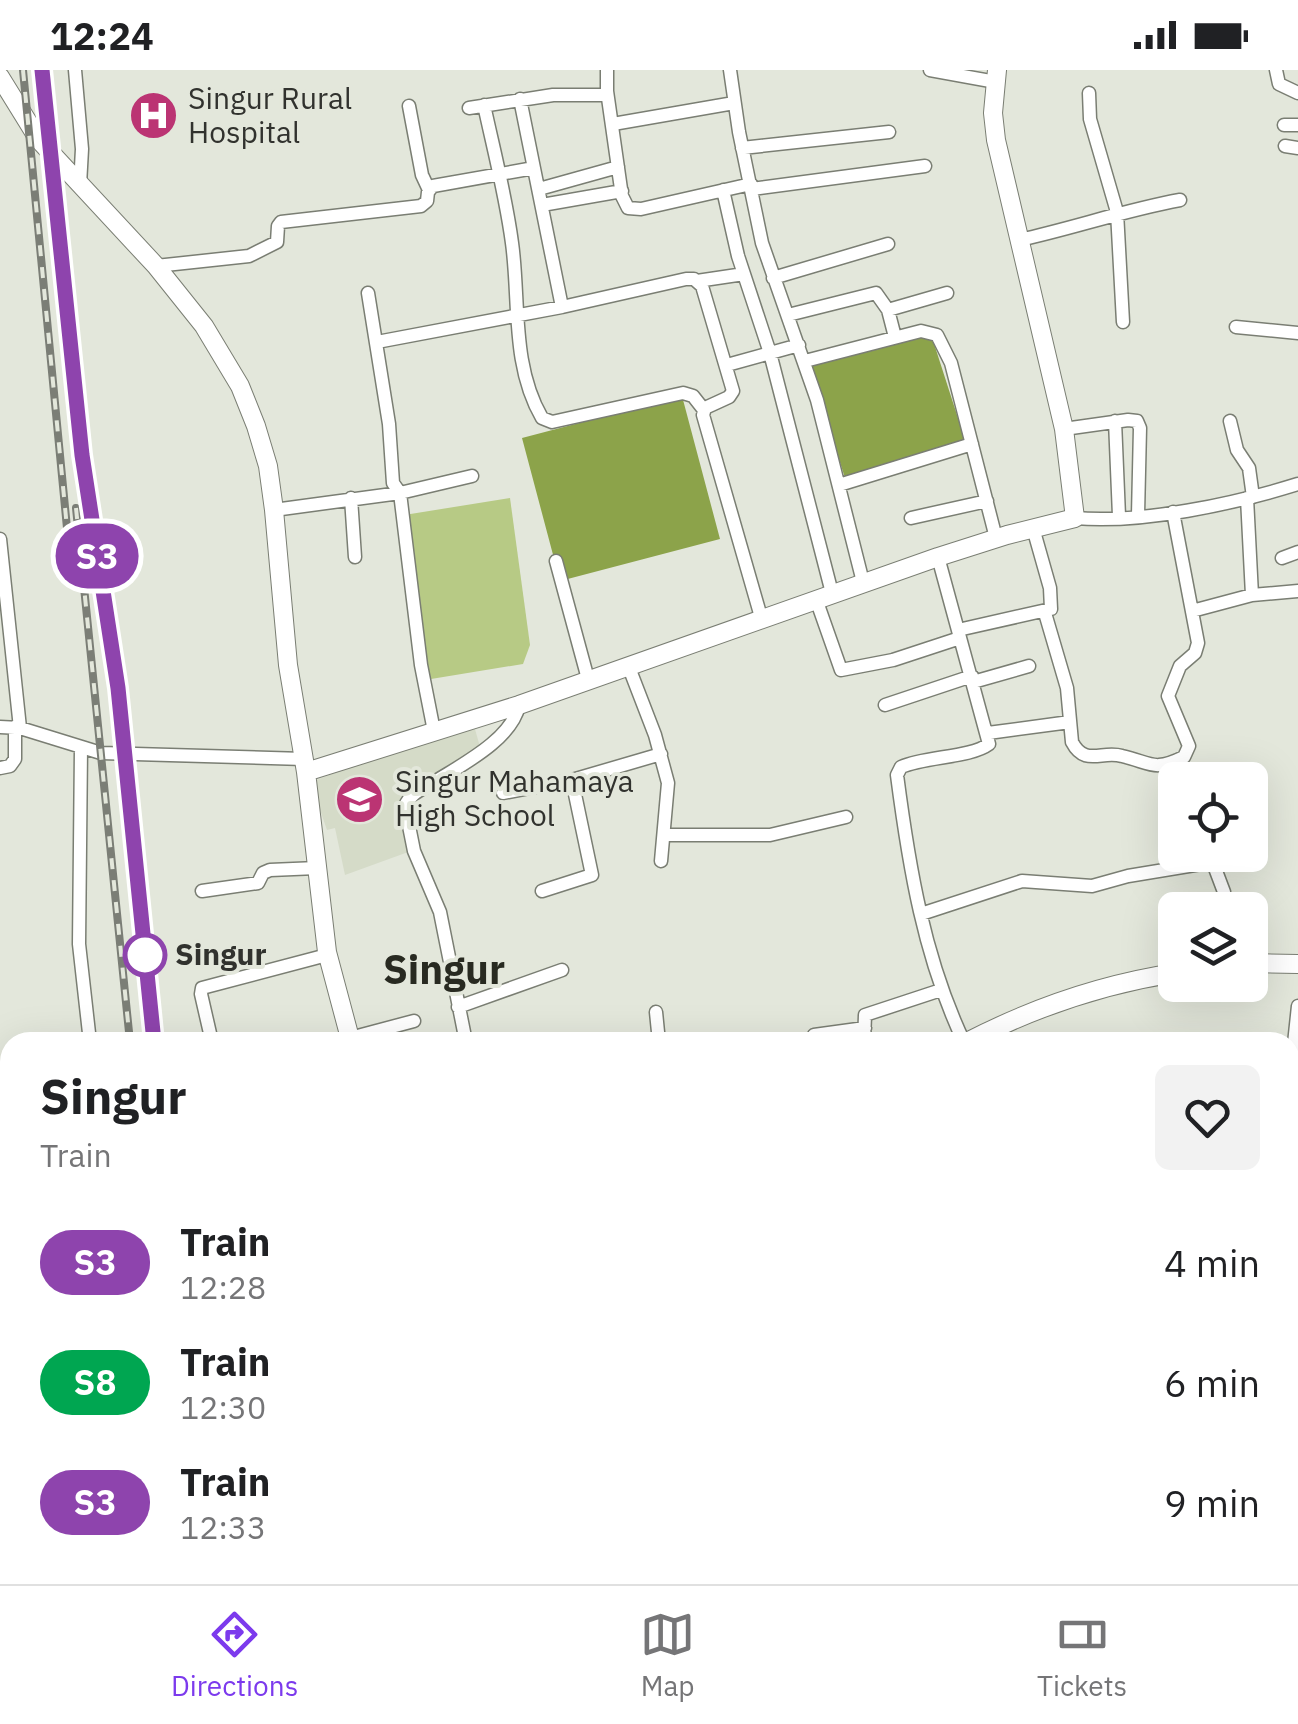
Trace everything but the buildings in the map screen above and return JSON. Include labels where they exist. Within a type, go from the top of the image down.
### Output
[{"type":"street","points":[[74,70],[82,149],[80,185]]},
{"type":"street","points":[[607,70],[618,167],[628,208],[635,210],[723,190],[925,166]]},
{"type":"street","points":[[730,70],[762,243],[805,360],[863,582]]},
{"type":"street","points":[[930,70],[996,76],[996,140],[1064,428],[1075,518]]},
{"type":"street","points":[[1276,70],[1279,84],[1298,93]]},
{"type":"street","points":[[0,77],[29,127],[156,266],[204,326],[240,386],[265,453],[288,666],[305,765],[328,955],[348,1032]]},
{"type":"street","points":[[469,108],[520,99],[600,95],[607,91]]},
{"type":"street","points":[[1089,93],[1090,118],[1117,212],[1123,322]]},
{"type":"street","points":[[520,99],[562,307]]},
{"type":"street","points":[[613,124],[734,103]]},
{"type":"street","points":[[484,105],[513,247],[516,316],[539,413],[546,421],[683,393],[693,396],[704,410],[761,617]]},
{"type":"street","points":[[156,266],[248,256],[278,242],[281,222],[421,206],[427,201],[429,190],[422,178],[408,106]]},
{"type":"street","points":[[742,148],[889,132]]},
{"type":"street","points":[[539,189],[618,167]]},
{"type":"street","points":[[429,190],[534,168]]},
{"type":"street","points":[[723,190],[744,274],[770,353],[841,670],[893,660],[959,634],[1052,609],[1053,598],[1032,528]]},
{"type":"street","points":[[542,206],[622,191]]},
{"type":"street","points":[[1019,240],[1117,212],[1180,200]]},
{"type":"street","points":[[773,278],[888,244]]},
{"type":"street","points":[[376,342],[686,279],[744,274]]},
{"type":"street","points":[[697,281],[702,286],[727,365],[732,395],[704,410]]},
{"type":"street","points":[[368,293],[389,424],[393,484],[400,493],[434,731]]},
{"type":"street","points":[[788,315],[872,293],[882,298],[896,337]]},
{"type":"street","points":[[888,310],[947,293]]},
{"type":"street","points":[[1236,326],[1298,333]]},
{"type":"street","points":[[805,360],[896,337],[928,332],[940,338],[951,364],[996,538]]},
{"type":"street","points":[[727,365],[800,345]]},
{"type":"street","points":[[1064,428],[1135,420],[1140,428],[1138,515]]},
{"type":"street","points":[[1230,421],[1237,450],[1249,468],[1252,595]]},
{"type":"street","points":[[1116,422],[1120,516]]},
{"type":"street","points":[[839,485],[972,444]]},
{"type":"street","points":[[274,510],[400,493],[472,476]]},
{"type":"street","points":[[0,727],[17,728],[102,753],[305,765],[519,705],[761,617],[996,538],[1075,518],[1172,512],[1250,498],[1298,484]]},
{"type":"street","points":[[350,498],[355,556]]},
{"type":"street","points":[[910,518],[987,501]]},
{"type":"street","points":[[1046,613],[1067,688],[1072,742],[1078,752],[1086,757],[1119,755],[1156,767],[1184,757],[1189,746],[1168,700],[1180,666],[1197,651],[1172,512]]},
{"type":"street","points":[[0,540],[17,728],[15,760],[0,768]]},
{"type":"street","points":[[1282,558],[1298,552]]},
{"type":"street","points":[[938,558],[989,744],[905,765],[897,772],[907,860],[921,914],[941,990],[964,1032]]},
{"type":"street","points":[[556,560],[588,679]]},
{"type":"street","points":[[1192,611],[1252,595],[1298,591]]},
{"type":"street","points":[[628,665],[661,754],[669,792],[661,861]]},
{"type":"street","points":[[886,705],[1029,666]]},
{"type":"street","points":[[464,1032],[440,912],[414,851],[405,806],[412,795],[499,735],[513,721],[519,705]]},
{"type":"street","points":[[988,732],[1070,722]]},
{"type":"street","points":[[82,748],[79,944],[89,1032]]},
{"type":"street","points":[[503,793],[572,780],[661,754]]},
{"type":"street","points":[[542,892],[586,879],[592,873],[572,780]]},
{"type":"street","points":[[665,836],[770,836],[846,817]]},
{"type":"street","points":[[202,891],[258,883],[264,871],[317,868]]},
{"type":"street","points":[[921,914],[1022,881],[1092,886],[1158,870]]},
{"type":"street","points":[[210,1032],[202,988],[328,955]]},
{"type":"street","points":[[1268,963],[1298,964]]},
{"type":"street","points":[[458,1007],[562,970]]},
{"type":"street","points":[[990,1032],[1026,1014],[1158,977]]},
{"type":"street","points":[[864,1032],[866,1015],[941,990]]},
{"type":"street","points":[[1295,1032],[1298,1006]]},
{"type":"street","points":[[656,1012],[658,1032]]},
{"type":"street","points":[[377,1032],[414,1021]]},
{"type":"shaded area","points":[[929,328],[966,443],[846,481],[809,366]]},
{"type":"shaded area","points":[[682,396],[720,539],[560,581],[522,438]]},
{"type":"shaded area","points":[[510,498],[530,645],[523,664],[425,680],[398,516]]},
{"type":"shaded area","name":"Singur Mahamaya High School","points":[[475,729],[480,747],[404,796],[411,851],[345,875],[335,828],[327,830],[318,804],[316,780]]},
{"type":"railway","points":[[23,70],[67,528]]},
{"type":"railway","points":[[42,70],[82,455],[117,687],[153,1032]]},
{"type":"railway","points":[[76,508],[129,1032]]},
{"type":"train","name":"S3","points":[[42,70],[75,397],[118,688],[153,1032]]},
{"type":"place","name":"Singur Rural Hospital","points":[[153,116]]},
{"type":"place","name":"Singur Mahamaya High School","points":[[360,799]]},
{"type":"place","name":"Singur","points":[[145,955]]},
{"type":"district","name":"Singur","points":[[444,970]]}]
